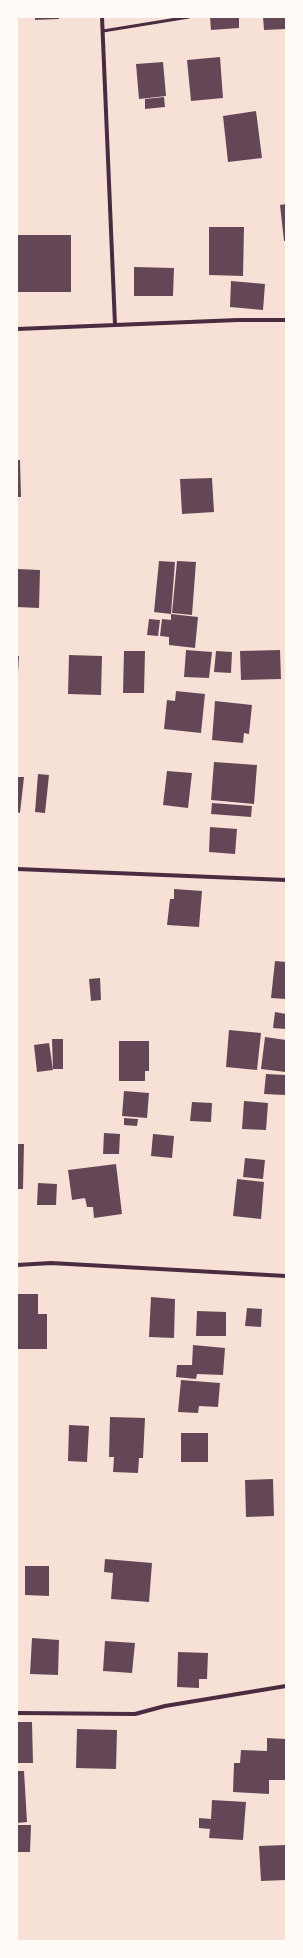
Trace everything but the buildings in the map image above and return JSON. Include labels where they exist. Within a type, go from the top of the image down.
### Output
[{"type":"street","points":[[102,17],[115,325]]},
{"type":"street","points":[[17,330],[115,325],[286,320]]},
{"type":"street","points":[[17,869],[286,880]]},
{"type":"street","points":[[17,1265],[51,1263],[286,1276]]},
{"type":"street","points":[[17,1713],[135,1714],[165,1706],[286,1686]]},
{"type":"lane","points":[[103,31],[190,17]]}]
